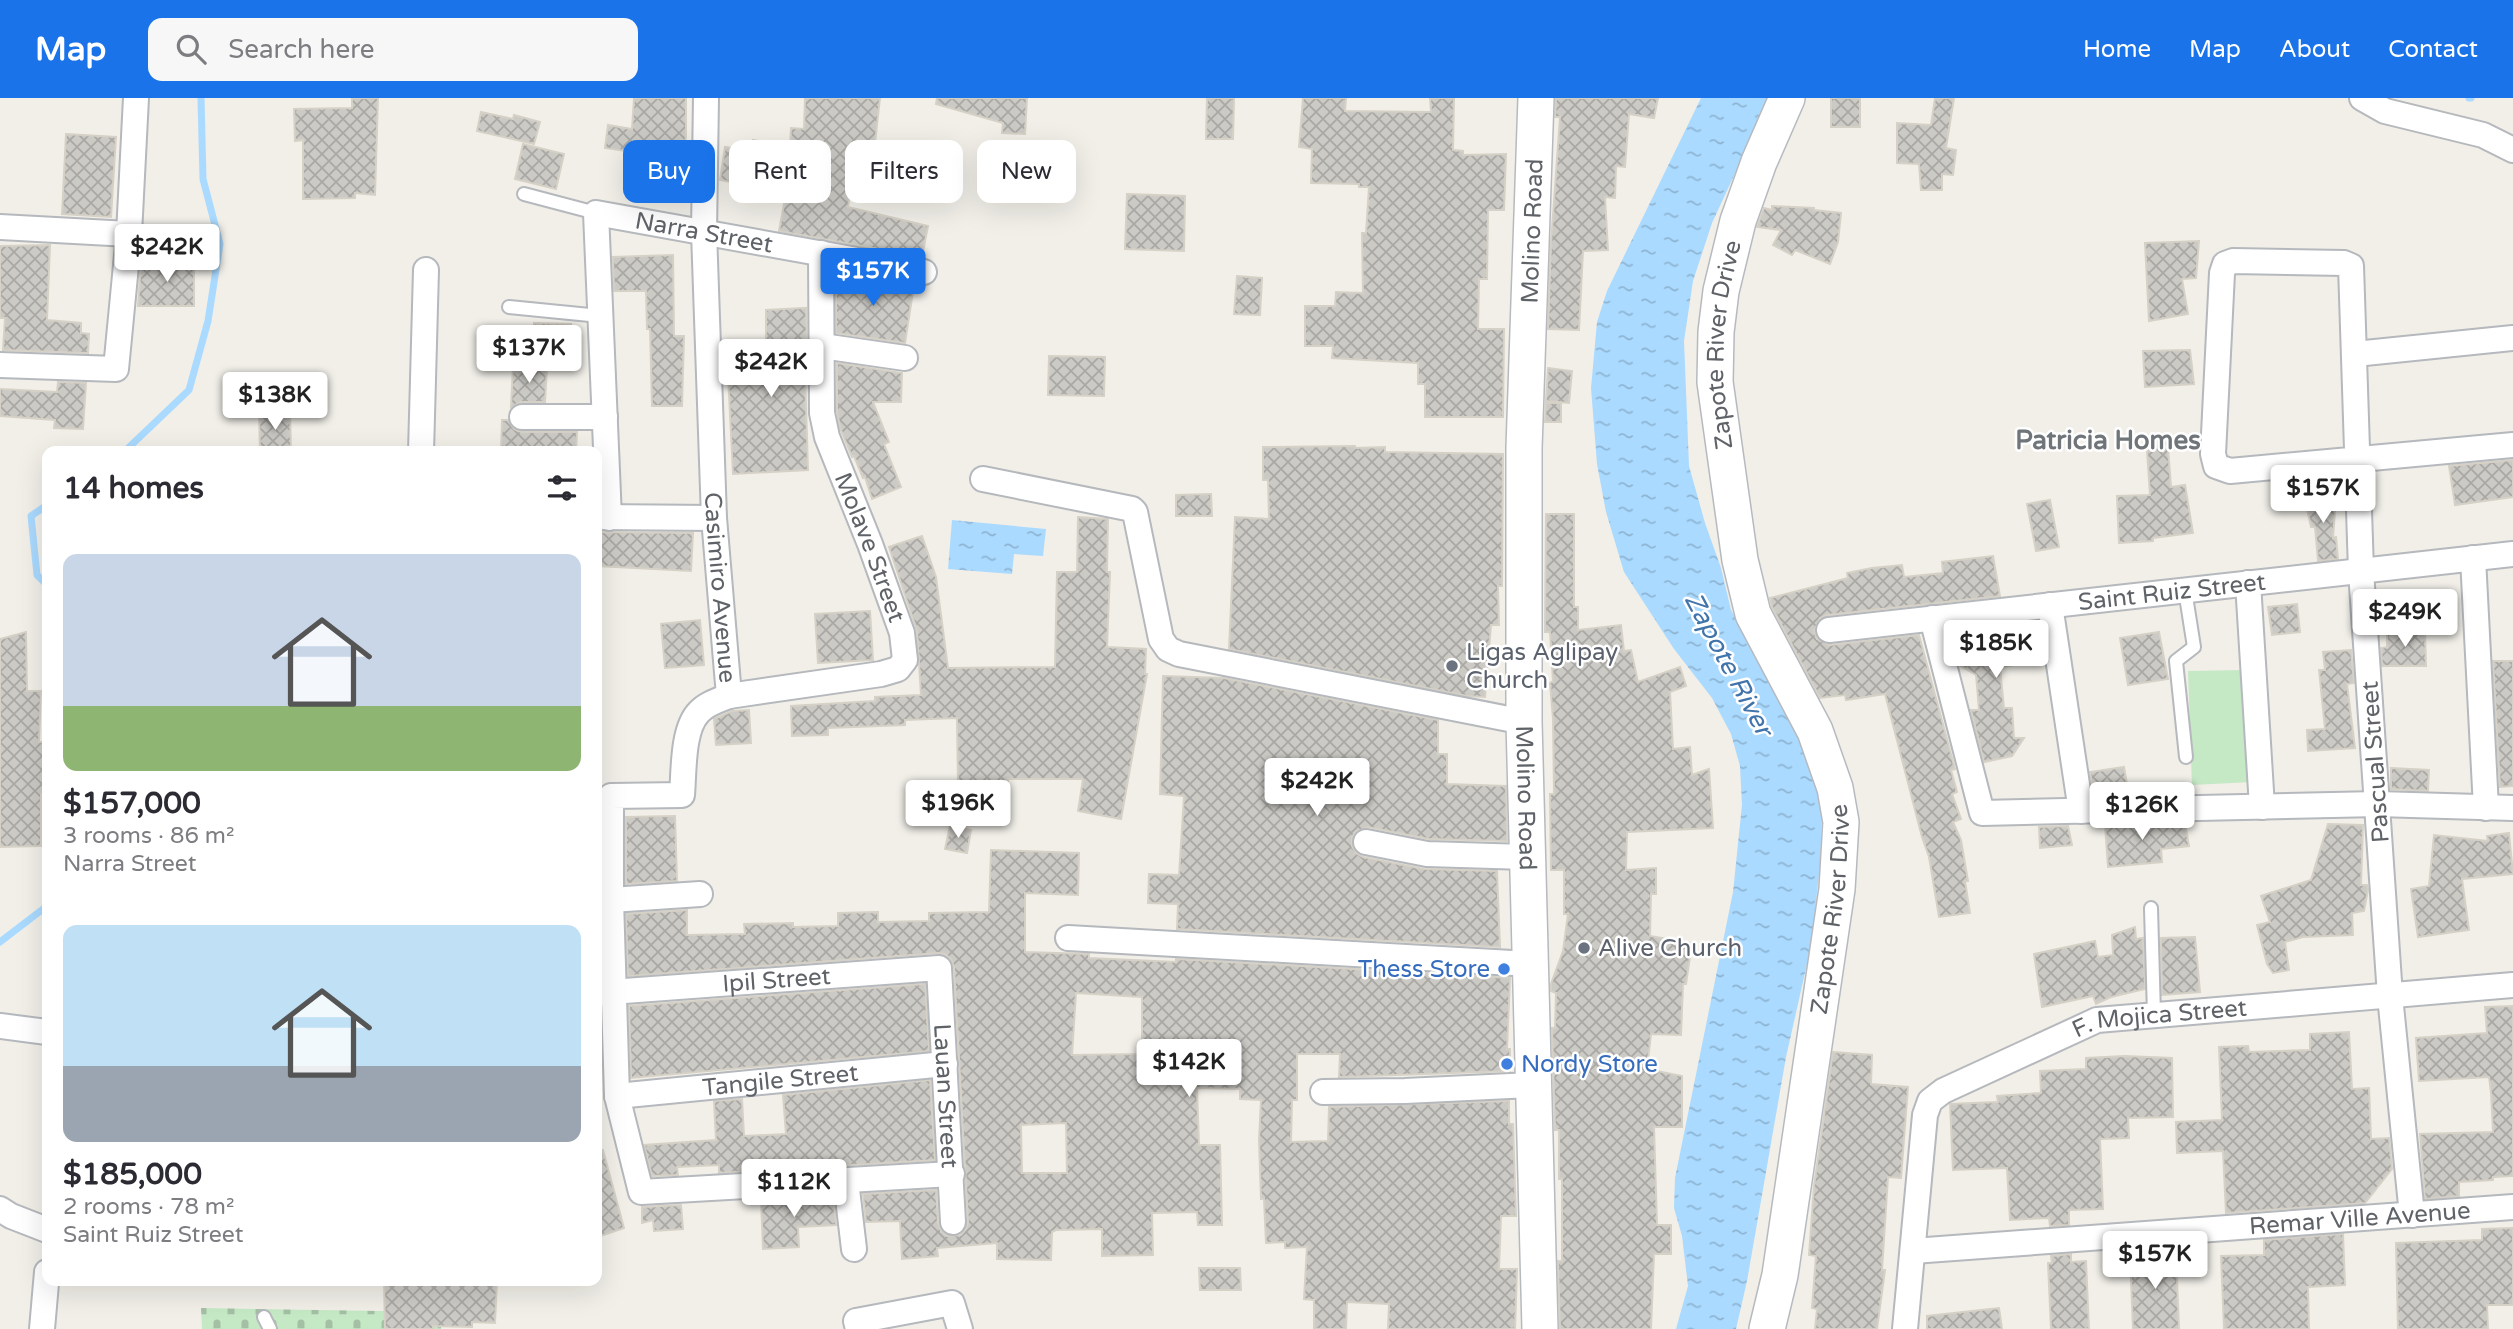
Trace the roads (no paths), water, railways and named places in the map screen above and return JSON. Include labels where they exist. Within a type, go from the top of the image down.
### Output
[{"type":"main road","name":"Molino Road","points":[[1536,98],[1524,448],[1524,722],[1540,1329]]},
{"type":"main road","name":"Zapote River Drive","points":[[1767,1329],[1780,1275],[1836,901],[1841,822],[1835,788],[1815,731],[1753,614],[1740,560],[1715,382],[1716,332],[1721,292],[1735,233],[1759,162],[1787,98]]},
{"type":"street","points":[[0,365],[116,369],[129,234],[136,98]]},
{"type":"street","name":"Casimiro Avenue","points":[[706,98],[704,232],[714,518],[729,696],[698,713],[690,726],[682,795],[611,796],[611,900],[605,993],[617,1096],[641,1192],[846,1181]]},
{"type":"street","points":[[2362,98],[2385,111],[2483,135],[2513,150]]},
{"type":"street","points":[[596,213],[605,417],[603,518],[714,518]]},
{"type":"street","name":"Narra Street","points":[[596,213],[924,272]]},
{"type":"street","points":[[0,227],[129,234]]},
{"type":"street","name":"Molave Street","points":[[729,696],[881,674],[898,669],[905,660],[902,633],[827,438],[822,413],[821,253]]},
{"type":"street","name":"Pascual Street","points":[[2358,461],[2230,471],[2216,466],[2213,454],[2225,264],[2247,261],[2344,263],[2351,266],[2358,461],[2361,570],[2390,996],[2412,1215]]},
{"type":"street","points":[[421,446],[426,270]]},
{"type":"street","points":[[2354,354],[2513,338]]},
{"type":"street","points":[[822,346],[905,358]]},
{"type":"street","points":[[522,417],[605,417]]},
{"type":"street","points":[[2358,461],[2513,445]]},
{"type":"street","points":[[983,479],[1132,509],[1135,512],[1161,639],[1168,649],[1179,654],[1524,722]]},
{"type":"street","name":"Saint Ruiz Street","points":[[1829,630],[2513,554]]},
{"type":"street","points":[[2473,558],[2486,808]]},
{"type":"street","points":[[2248,583],[2262,807]]},
{"type":"street","points":[[2050,605],[2081,811]]},
{"type":"street","points":[[1932,618],[1982,813],[2378,804],[2513,808]]},
{"type":"street","points":[[1366,842],[1427,854],[1528,857]]},
{"type":"street","points":[[611,900],[700,894]]},
{"type":"street","points":[[1068,938],[1531,964]]},
{"type":"street","name":"Ipil Street","points":[[605,993],[939,968]]},
{"type":"street","name":"Lauan Street","points":[[939,968],[953,1222]]},
{"type":"street","name":"F. Mojica Street","points":[[1913,1251],[1925,1115],[1930,1101],[1943,1091],[2097,1020],[2513,985]]},
{"type":"street","points":[[0,1026],[42,1031]]},
{"type":"street","name":"Tangile Street","points":[[617,1096],[945,1065]]},
{"type":"street","points":[[1323,1091],[1405,1091],[1533,1085]]},
{"type":"street","points":[[854,1249],[846,1181],[952,1174]]},
{"type":"street","name":"Remar Ville Avenue","points":[[1913,1251],[2513,1207]]},
{"type":"street","points":[[0,1209],[42,1228]]},
{"type":"street","points":[[1905,1329],[1913,1251]]},
{"type":"street","points":[[42,1329],[46,1286]]},
{"type":"street","points":[[858,1329],[856,1321],[952,1303],[960,1329]]},
{"type":"lane","name":"Narra Street","points":[[524,194],[596,213]]},
{"type":"lane","points":[[509,307],[600,316]]},
{"type":"lane","points":[[2185,590],[2194,647],[2176,661],[2186,757]]},
{"type":"lane","points":[[2151,908],[2154,1015]]},
{"type":"water","name":"Zapote River","points":[[1701,98],[1770,98],[1712,223],[1693,281],[1684,341],[1689,466],[1721,568],[1731,610],[1754,652],[1775,682],[1817,780],[1822,816],[1820,866],[1811,946],[1786,1057],[1747,1281],[1736,1329],[1676,1329],[1688,1286],[1682,1236],[1674,1208],[1675,1178],[1733,892],[1742,805],[1740,766],[1731,734],[1712,698],[1674,649],[1624,572],[1606,512],[1597,464],[1591,388],[1597,322],[1607,291]]},
{"type":"water","points":[[952,520],[1046,529],[1043,556],[1014,554],[1012,574],[948,569]]},
{"type":"waterway","points":[[130,446],[189,390],[208,321],[220,244],[203,179],[201,98]]},
{"type":"waterway","points":[[42,508],[31,516],[37,575],[42,580]]},
{"type":"waterway","points":[[0,942],[42,910]]},
{"type":"place","name":"Ligas Aglipay Church","points":[[1452,666]]},
{"type":"place","name":"Alive Church","points":[[1584,948]]},
{"type":"place","name":"Thess Store","points":[[1504,969]]},
{"type":"place","name":"Nordy Store","points":[[1507,1064]]},
{"type":"district","name":"Patricia Homes","points":[[2108,440]]}]
